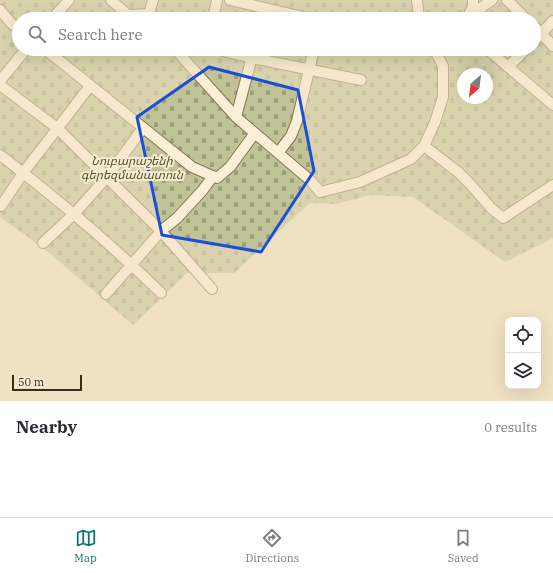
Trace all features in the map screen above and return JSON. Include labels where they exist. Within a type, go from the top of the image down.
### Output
[{"type":"lane","points":[[58,12],[69,0]]},
{"type":"lane","points":[[111,0],[126,12]]},
{"type":"lane","points":[[152,12],[153,0]]},
{"type":"lane","points":[[214,12],[217,0]]},
{"type":"lane","points":[[230,0],[282,12]]},
{"type":"lane","points":[[417,0],[418,12]]},
{"type":"lane","points":[[470,12],[473,7],[473,0]]},
{"type":"lane","points":[[475,12],[492,0]]},
{"type":"lane","points":[[507,0],[519,12]]},
{"type":"lane","points":[[264,12],[265,8]]},
{"type":"lane","points":[[0,10],[12,24]]},
{"type":"lane","points":[[541,28],[553,21]]},
{"type":"lane","points":[[541,33],[553,46]]},
{"type":"lane","points":[[0,81],[20,56]]},
{"type":"lane","points":[[54,56],[192,167],[217,178],[230,167],[255,133]]},
{"type":"lane","points":[[182,56],[236,117],[311,182],[320,192],[360,182],[410,159],[424,146],[435,122],[443,97],[443,66],[438,56]]},
{"type":"lane","points":[[236,117],[252,56]]},
{"type":"lane","points":[[260,56],[309,69],[361,80]]},
{"type":"lane","points":[[278,153],[291,136],[297,121],[312,56]]},
{"type":"lane","points":[[495,56],[553,105]]},
{"type":"lane","points":[[508,67],[519,56]]},
{"type":"lane","points":[[0,85],[57,128],[161,231],[212,289]]},
{"type":"lane","points":[[1,206],[23,173],[90,86]]},
{"type":"lane","points":[[43,243],[74,214],[107,178],[143,128]]},
{"type":"lane","points":[[424,146],[458,172],[491,208],[503,218],[553,185]]},
{"type":"lane","points":[[0,155],[74,214],[132,264],[161,292]]},
{"type":"lane","points":[[106,294],[161,231],[177,218],[213,176]]},
{"type":"highlighted area","points":[[209,67],[298,90],[314,171],[261,252],[162,235],[137,117]]},
{"type":"green space","name":"Նուբարաշենի գերեզմանատուն","points":[[0,0],[553,0],[553,238],[505,262],[413,197],[370,195],[335,204],[310,203],[234,273],[187,273],[133,325],[46,250],[0,217]]}]
